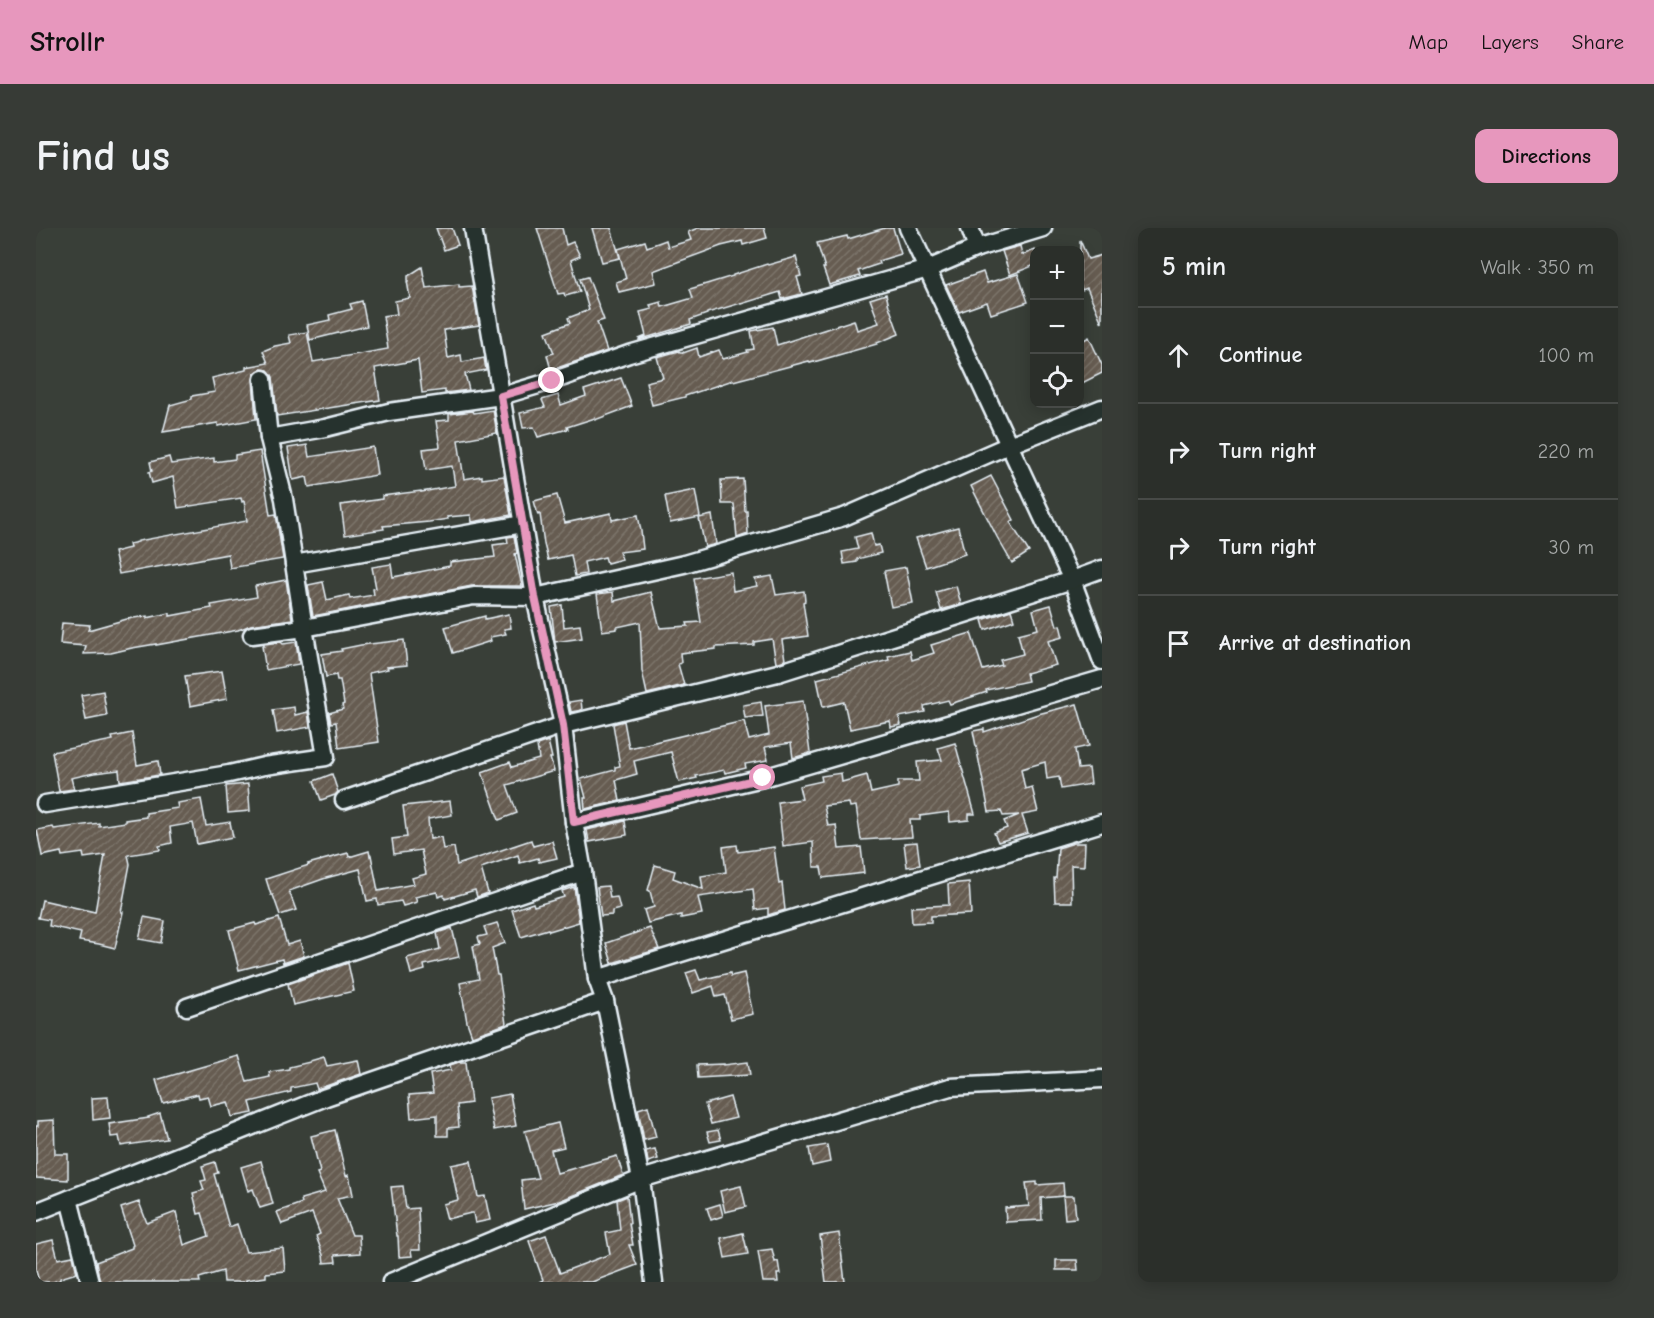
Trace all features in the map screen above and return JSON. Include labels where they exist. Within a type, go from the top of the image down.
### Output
[{"type":"street","points":[[473,228],[535,597],[563,725],[574,822],[597,979],[605,1001],[641,1179],[654,1282]]},
{"type":"street","points":[[908,228],[1072,580],[1102,661]]},
{"type":"street","points":[[970,228],[977,248]]},
{"type":"street","points":[[270,438],[325,428],[389,412],[501,396],[629,354],[928,269],[977,248],[1043,228]]},
{"type":"street","points":[[45,804],[229,774],[264,766],[326,758],[284,498],[270,438],[263,379]]},
{"type":"street","points":[[252,635],[304,628],[474,596],[535,597],[684,564],[844,517],[1009,445],[1102,408]]},
{"type":"street","points":[[294,564],[523,524]]},
{"type":"street","points":[[344,800],[563,725],[778,673],[1102,569]]},
{"type":"street","points":[[574,822],[763,778],[1102,679]]},
{"type":"street","points":[[597,979],[1102,823]]},
{"type":"street","points":[[187,1007],[583,872]]},
{"type":"street","points":[[36,1212],[327,1097],[605,1001]]},
{"type":"street","points":[[391,1282],[641,1179],[950,1087],[1102,1079]]},
{"type":"street","points":[[69,1199],[90,1282]]},
{"type":"building","points":[[436,228],[452,228],[458,245],[444,250]]},
{"type":"building","points":[[537,228],[562,228],[566,245],[573,242],[580,256],[571,260],[580,292],[565,296],[564,293],[558,294]]},
{"type":"building","points":[[592,228],[611,228],[620,258],[602,262]]},
{"type":"building","points":[[698,228],[764,228],[767,238],[743,245],[742,241],[721,246],[653,271],[656,283],[619,292],[616,282],[626,279],[618,249],[645,241],[647,247],[666,240],[668,247],[691,240],[688,232]]},
{"type":"building","points":[[885,228],[893,228],[901,254],[878,261],[879,264],[858,271],[860,276],[829,285],[817,243],[847,236],[848,239]]},
{"type":"building","points":[[1020,246],[1022,255],[1030,252],[1030,267],[1010,275],[1002,251]]},
{"type":"building","points":[[1084,250],[1088,259],[1102,255],[1102,323],[1087,288],[1084,289]]},
{"type":"building","points":[[796,257],[801,276],[797,277],[802,294],[782,299],[780,292],[741,303],[690,320],[691,324],[639,340],[646,336],[640,312],[652,309],[650,305],[661,302],[662,307],[693,298],[690,289]]},
{"type":"building","points":[[422,267],[426,288],[459,284],[459,287],[472,286],[479,325],[444,330],[448,358],[461,355],[462,362],[484,358],[486,370],[465,374],[469,390],[422,393],[418,360],[375,368],[380,400],[277,416],[273,377],[268,370],[261,369],[254,374],[253,379],[256,419],[163,432],[170,405],[192,399],[192,396],[215,392],[212,378],[246,370],[246,367],[268,363],[263,351],[291,343],[289,335],[307,332],[313,362],[388,349],[383,316],[397,314],[395,301],[410,298],[408,276]]},
{"type":"building","points":[[983,272],[987,283],[1018,274],[1028,302],[991,314],[987,302],[959,312],[946,285]]},
{"type":"building","points":[[588,277],[604,320],[597,322],[607,351],[551,370],[547,355],[554,353],[546,332],[570,323],[568,318],[589,310],[580,279]]},
{"type":"building","points":[[886,294],[899,334],[877,344],[810,363],[809,361],[733,380],[685,397],[652,405],[646,382],[663,378],[657,357],[679,351],[683,353],[697,348],[699,357],[719,350],[723,359],[754,349],[751,331],[773,327],[777,345],[854,320],[857,330],[879,323],[870,299]]},
{"type":"building","points":[[362,301],[367,326],[310,340],[307,325],[330,320],[329,315],[352,309],[350,304]]},
{"type":"building","points":[[1089,337],[1102,365],[1102,373],[1084,382],[1084,354],[1084,340]]},
{"type":"building","points":[[621,378],[632,406],[538,437],[534,427],[523,428],[520,413],[545,407],[542,400],[558,395],[561,405],[586,396],[584,390]]},
{"type":"building","points":[[493,410],[497,433],[458,440],[464,479],[504,476],[511,515],[472,522],[471,515],[447,517],[448,519],[429,522],[383,526],[384,529],[345,535],[341,505],[382,499],[382,496],[455,486],[452,466],[426,470],[423,449],[440,447],[436,421],[449,420],[449,414]]},
{"type":"building","points":[[307,445],[309,457],[373,447],[377,475],[309,487],[307,477],[293,480],[288,448]]},
{"type":"building","points":[[260,451],[270,515],[276,514],[283,559],[230,568],[228,554],[119,574],[114,552],[130,548],[129,544],[247,521],[244,501],[242,502],[241,498],[178,508],[173,477],[152,483],[149,472],[152,471],[150,462],[169,457],[171,464],[214,458],[214,462],[235,459],[235,455]]},
{"type":"building","points":[[991,476],[1014,520],[1010,522],[1029,552],[1012,563],[971,486]]},
{"type":"building","points":[[743,479],[748,534],[737,538],[734,504],[722,504],[721,480]]},
{"type":"building","points":[[695,490],[700,517],[670,523],[665,496]]},
{"type":"building","points":[[557,495],[565,523],[611,513],[612,520],[638,515],[643,549],[619,552],[622,559],[607,563],[605,557],[584,562],[586,574],[575,576],[571,555],[548,560],[540,514],[538,515],[534,501]]},
{"type":"building","points":[[712,515],[716,544],[705,547],[699,518]]},
{"type":"building","points":[[958,527],[965,554],[926,567],[916,538]]},
{"type":"building","points":[[871,533],[874,546],[879,545],[881,553],[844,564],[842,552],[858,549],[855,537]]},
{"type":"building","points":[[514,536],[517,553],[515,554],[522,586],[472,586],[313,616],[308,585],[323,582],[327,600],[349,595],[350,599],[374,595],[373,589],[376,588],[372,567],[391,564],[393,577],[450,566],[450,562],[495,557],[493,545],[508,543],[507,537]]},
{"type":"building","points":[[906,567],[913,603],[891,607],[884,571]]},
{"type":"building","points":[[731,572],[733,591],[757,586],[755,579],[772,576],[776,595],[804,591],[805,601],[803,602],[808,636],[782,640],[785,660],[776,663],[772,639],[754,642],[754,645],[716,647],[716,649],[680,653],[681,663],[678,664],[684,685],[647,694],[642,671],[640,622],[602,631],[597,594],[613,592],[614,601],[651,592],[660,628],[688,626],[687,623],[701,622],[694,578]]},
{"type":"building","points":[[286,580],[292,619],[111,653],[84,654],[86,646],[60,644],[62,623],[90,625],[88,630],[127,619],[170,613],[170,616],[212,608],[211,605],[257,597],[255,586]]},
{"type":"building","points":[[956,586],[961,604],[941,610],[936,592]]},
{"type":"building","points":[[562,605],[564,627],[580,625],[582,638],[555,642],[551,607]]},
{"type":"building","points":[[1051,605],[1063,637],[1048,641],[1056,665],[1026,673],[1028,681],[986,690],[987,692],[950,704],[948,700],[924,706],[925,712],[899,717],[901,725],[891,727],[890,721],[850,729],[844,702],[823,707],[817,679],[889,660],[888,656],[910,651],[912,660],[934,653],[931,645],[971,633],[983,670],[1002,665],[1000,660],[1023,654],[1018,634],[1038,629],[1033,610]]},
{"type":"building","points":[[1011,610],[1014,620],[985,630],[982,620]]},
{"type":"building","points":[[509,614],[511,628],[504,629],[506,634],[490,637],[491,641],[453,653],[445,627],[485,616],[485,619]]},
{"type":"building","points":[[404,640],[407,665],[387,667],[388,669],[369,673],[379,742],[339,748],[336,722],[331,723],[329,713],[343,709],[340,680],[337,680],[336,675],[326,677],[322,654],[361,645]]},
{"type":"building","points":[[281,642],[283,644],[296,642],[299,664],[266,670],[262,646]]},
{"type":"building","points":[[222,671],[227,699],[190,706],[185,676]]},
{"type":"building","points":[[103,691],[107,716],[86,720],[81,695]]},
{"type":"building","points":[[581,700],[582,710],[571,712],[569,702]]},
{"type":"building","points":[[803,701],[810,753],[793,758],[791,743],[765,747],[768,760],[745,764],[746,768],[725,773],[724,770],[679,782],[671,752],[634,761],[637,774],[616,780],[620,801],[585,809],[584,798],[586,798],[581,779],[615,770],[615,767],[620,766],[613,724],[624,721],[629,748],[744,721],[749,740],[769,735],[765,706]]},
{"type":"building","points":[[761,702],[763,716],[745,718],[743,705]]},
{"type":"building","points":[[1077,704],[1089,746],[1075,749],[1078,769],[1089,768],[1091,784],[1061,789],[1059,777],[1047,779],[1045,762],[1021,769],[1025,789],[1032,787],[1038,812],[1022,815],[1028,833],[998,842],[994,833],[1007,828],[1004,821],[1019,815],[1003,816],[1001,811],[989,812],[973,731],[984,729],[984,732]]},
{"type":"building","points":[[294,707],[295,715],[308,712],[310,727],[277,733],[273,710]]},
{"type":"building","points":[[132,733],[137,765],[158,761],[160,775],[120,781],[119,770],[94,773],[71,778],[74,789],[59,791],[52,752],[113,740],[112,737]]},
{"type":"building","points":[[548,741],[554,771],[507,785],[517,813],[499,820],[482,772],[510,762],[512,767],[539,759],[537,745]]},
{"type":"building","points":[[955,743],[975,814],[969,814],[969,820],[950,822],[949,812],[920,816],[920,820],[910,820],[912,837],[861,840],[856,806],[850,807],[849,803],[824,806],[828,826],[836,825],[839,849],[861,847],[864,873],[823,878],[821,867],[814,867],[813,842],[783,846],[778,802],[802,799],[799,786],[822,781],[821,776],[841,773],[842,782],[867,775],[871,793],[898,787],[898,781],[919,781],[917,762],[942,760],[938,748]]},
{"type":"building","points":[[332,774],[338,792],[321,800],[314,781]]},
{"type":"building","points":[[248,784],[250,811],[228,813],[226,786]]},
{"type":"building","points":[[201,799],[206,826],[230,822],[233,837],[197,844],[193,823],[170,827],[172,843],[159,846],[160,850],[128,855],[130,864],[115,948],[79,941],[81,933],[49,926],[50,920],[38,918],[42,900],[95,912],[105,855],[84,858],[83,853],[62,856],[61,852],[42,856],[37,830],[125,822],[125,820],[146,817],[146,813],[178,808],[177,803]]},
{"type":"building","points":[[450,801],[452,815],[428,819],[430,839],[441,837],[443,849],[454,847],[457,865],[531,840],[533,846],[552,841],[557,858],[539,862],[538,858],[520,863],[518,855],[481,868],[488,893],[477,897],[475,890],[445,899],[444,895],[438,897],[437,892],[415,897],[417,902],[403,906],[401,901],[378,905],[377,899],[367,901],[360,869],[289,891],[296,910],[280,915],[266,879],[348,853],[349,857],[369,851],[378,891],[414,884],[412,878],[426,874],[421,850],[394,854],[392,839],[407,837],[403,806]]},
{"type":"building","points":[[625,821],[627,835],[589,842],[587,830]]},
{"type":"building","points":[[917,842],[920,865],[907,867],[904,843]]},
{"type":"building","points":[[1074,843],[1085,843],[1084,866],[1071,865],[1072,902],[1055,902],[1054,878],[1056,878],[1058,848]]},
{"type":"building","points":[[737,845],[738,852],[774,847],[785,910],[768,915],[768,908],[755,910],[753,889],[698,897],[702,914],[681,918],[681,915],[648,923],[644,910],[654,907],[648,890],[655,865],[675,871],[673,878],[703,889],[701,876],[726,872],[723,847]]},
{"type":"building","points":[[969,882],[971,914],[931,916],[931,922],[912,923],[911,907],[949,905],[948,884]]},
{"type":"building","points":[[608,886],[610,898],[617,897],[620,909],[612,911],[612,915],[601,916],[597,887]]},
{"type":"building","points":[[574,887],[579,922],[521,937],[512,910],[564,897],[562,891]]},
{"type":"building","points":[[144,917],[165,921],[161,943],[139,939]]},
{"type":"building","points":[[279,918],[287,945],[300,941],[304,956],[283,963],[282,959],[239,970],[229,930]]},
{"type":"building","points":[[497,923],[505,943],[492,948],[497,975],[499,975],[506,1024],[472,1036],[460,983],[479,979],[473,946],[480,944],[478,937],[487,935],[484,927]]},
{"type":"building","points":[[452,928],[459,957],[424,965],[425,970],[411,974],[407,958],[440,949],[437,933]]},
{"type":"building","points":[[650,928],[659,949],[612,963],[606,943]]},
{"type":"building","points":[[348,963],[354,991],[293,1005],[288,984]]},
{"type":"building","points":[[696,970],[700,980],[730,973],[731,976],[744,973],[753,1014],[731,1019],[725,995],[716,997],[713,986],[693,993],[686,973]]},
{"type":"building","points":[[239,1056],[247,1082],[270,1077],[269,1072],[289,1069],[289,1067],[324,1057],[327,1066],[358,1060],[361,1074],[317,1089],[315,1083],[291,1088],[291,1092],[250,1102],[253,1113],[232,1117],[228,1102],[211,1106],[208,1096],[199,1098],[198,1094],[163,1103],[156,1080]]},
{"type":"building","points":[[466,1062],[471,1103],[457,1105],[459,1127],[448,1128],[448,1136],[437,1136],[437,1115],[411,1118],[409,1095],[433,1093],[430,1074],[451,1070],[450,1065]]},
{"type":"building","points":[[748,1062],[750,1075],[698,1078],[697,1065]]},
{"type":"building","points":[[510,1094],[516,1126],[494,1130],[488,1098]]},
{"type":"building","points":[[108,1097],[110,1118],[93,1120],[92,1098]]},
{"type":"building","points":[[730,1097],[736,1118],[711,1124],[705,1104]]},
{"type":"building","points":[[648,1106],[656,1137],[644,1140],[638,1109]]},
{"type":"building","points":[[160,1113],[167,1139],[121,1146],[119,1136],[111,1137],[109,1124],[149,1118]]},
{"type":"building","points":[[54,1120],[55,1154],[68,1154],[68,1180],[36,1178],[36,1126],[38,1126],[38,1121]]},
{"type":"building","points":[[558,1123],[564,1147],[551,1150],[557,1173],[617,1156],[623,1175],[559,1201],[524,1209],[521,1180],[538,1178],[525,1131]]},
{"type":"building","points":[[335,1130],[353,1195],[337,1198],[352,1235],[359,1235],[360,1253],[335,1255],[336,1262],[324,1263],[316,1236],[320,1234],[312,1213],[282,1224],[277,1212],[302,1203],[301,1199],[325,1192],[317,1173],[320,1172],[311,1136]]},
{"type":"building","points":[[718,1130],[721,1140],[710,1142],[707,1132]]},
{"type":"building","points":[[827,1145],[830,1162],[812,1166],[809,1148]]},
{"type":"building","points":[[655,1149],[658,1159],[648,1162],[646,1151]]},
{"type":"building","points":[[261,1161],[273,1204],[260,1208],[253,1189],[248,1191],[241,1167]]},
{"type":"building","points":[[471,1161],[478,1197],[485,1196],[490,1220],[475,1223],[473,1213],[447,1219],[443,1204],[458,1200],[451,1165]]},
{"type":"building","points":[[215,1162],[218,1173],[214,1174],[229,1227],[237,1224],[246,1252],[283,1248],[285,1271],[266,1273],[266,1277],[246,1280],[246,1282],[224,1282],[223,1271],[199,1278],[200,1282],[100,1282],[96,1262],[132,1248],[133,1245],[121,1208],[139,1202],[147,1223],[176,1212],[184,1245],[209,1236],[202,1213],[198,1214],[193,1193],[204,1190],[201,1181],[206,1180],[202,1166]]},
{"type":"building","points":[[1037,1182],[1037,1185],[1063,1183],[1064,1196],[1041,1198],[1042,1220],[1006,1222],[1005,1208],[1029,1206],[1026,1183]]},
{"type":"building","points":[[403,1186],[406,1209],[418,1208],[420,1250],[411,1250],[412,1256],[399,1257],[391,1187]]},
{"type":"building","points":[[741,1186],[746,1207],[725,1212],[720,1191]]},
{"type":"building","points":[[627,1196],[633,1245],[629,1245],[637,1265],[592,1282],[539,1282],[543,1280],[529,1241],[546,1235],[560,1273],[610,1254],[606,1233],[620,1230],[617,1200]]},
{"type":"building","points":[[1063,1196],[1074,1196],[1076,1218],[1065,1219]]},
{"type":"building","points":[[720,1204],[723,1216],[711,1220],[707,1208]]},
{"type":"building","points":[[743,1233],[748,1254],[725,1258],[721,1238]]},
{"type":"building","points":[[839,1233],[845,1282],[826,1282],[820,1236]]},
{"type":"building","points":[[53,1240],[58,1259],[73,1256],[77,1273],[53,1282],[39,1282],[36,1270],[36,1244]]},
{"type":"building","points":[[772,1249],[775,1262],[778,1261],[780,1274],[777,1274],[778,1282],[763,1282],[758,1251]]},
{"type":"building","points":[[1056,1260],[1077,1260],[1078,1270],[1056,1270]]},
{"type":"route","points":[[552,381],[501,396],[535,597],[563,725],[574,822],[763,778]]}]
